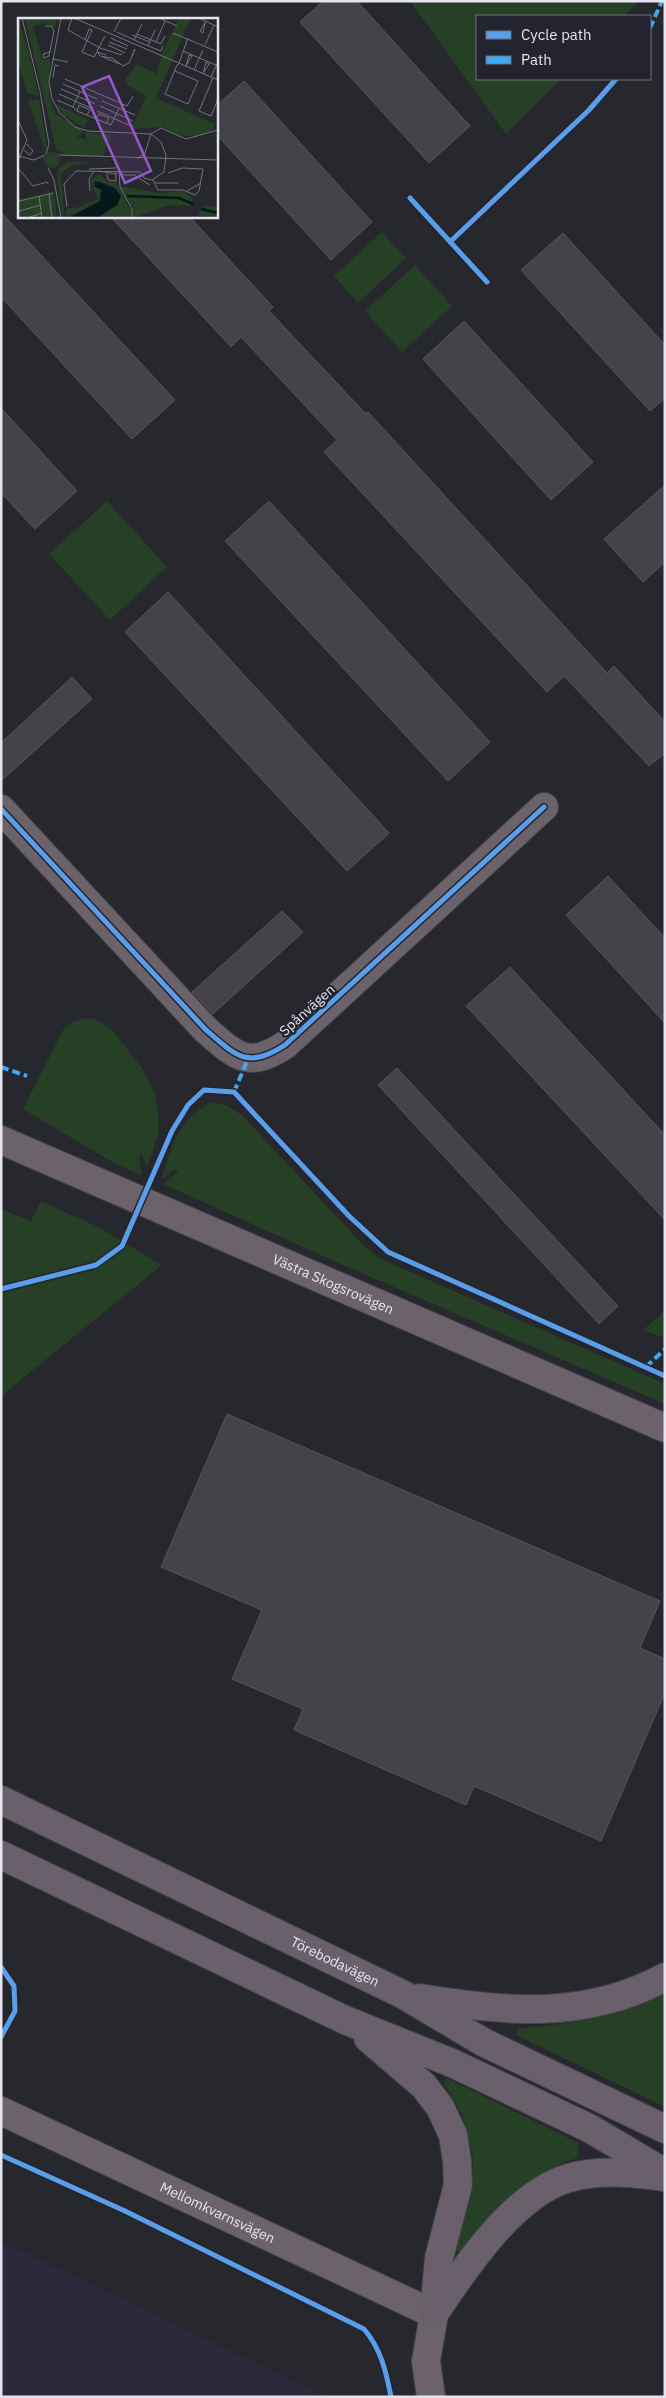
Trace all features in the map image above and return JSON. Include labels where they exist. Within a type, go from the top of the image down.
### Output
[{"type":"highway","name":"Törebodavägen","points":[[1,1800],[404,1995],[483,2042],[665,2129]]},
{"type":"highway","points":[[1,1855],[345,2020],[452,2063],[581,2124],[665,2173]]},
{"type":"highway","points":[[404,1995],[481,2008],[541,2010],[596,2004],[665,1977]]},
{"type":"highway","points":[[345,2020],[424,2086],[440,2107],[453,2135],[458,2185],[439,2258],[434,2314]]},
{"type":"highway","points":[[434,2314],[464,2269],[495,2232],[542,2190],[568,2178],[597,2173],[632,2173],[665,2178]]},
{"type":"street","name":"Spånvägen","points":[[1,809],[206,1030],[228,1050],[248,1058],[266,1057],[286,1046],[544,807]]},
{"type":"street","name":"Västra Skogsrovägen","points":[[1,1140],[665,1428]]},
{"type":"street","name":"Mellomkvarnsvägen","points":[[1,2111],[434,2314]]},
{"type":"street","points":[[431,2397],[426,2361],[434,2314]]},
{"type":"shaded area","points":[[1,2241],[327,2397],[1,2397]]},
{"type":"green space","points":[[410,1],[639,1],[625,15],[476,15],[476,80],[560,80],[506,134]]},
{"type":"green space","points":[[382,232],[406,258],[358,303],[334,276]]},
{"type":"green space","points":[[415,265],[452,306],[402,352],[365,311]]},
{"type":"green space","points":[[107,501],[167,567],[110,620],[49,554]]},
{"type":"green space","points":[[86,1018],[98,1020],[113,1031],[142,1068],[155,1092],[158,1113],[158,1135],[147,1167],[142,1155],[139,1156],[142,1176],[107,1159],[23,1109],[63,1030],[72,1022]]},
{"type":"green space","points":[[211,1102],[225,1105],[242,1115],[361,1243],[381,1259],[665,1384],[665,1404],[350,1268],[163,1184],[178,1172],[175,1169],[161,1180],[177,1135],[190,1118]]},
{"type":"green space","points":[[41,1201],[98,1227],[162,1265],[1,1396],[1,1209],[31,1221]]},
{"type":"green space","points":[[665,1311],[665,1338],[643,1330]]},
{"type":"green space","points":[[665,1992],[665,2107],[516,2035],[518,2028],[537,2027],[593,2017]]},
{"type":"green space","points":[[446,2078],[579,2143],[577,2158],[542,2173],[511,2195],[484,2222],[461,2253],[453,2248],[472,2191],[473,2158],[462,2114],[444,2084]]},
{"type":"building","points":[[323,1],[357,1],[470,126],[429,163],[300,22]]},
{"type":"building","points":[[244,81],[372,222],[331,260],[218,136],[218,104]]},
{"type":"building","points":[[1,212],[175,400],[132,439],[1,297]]},
{"type":"building","points":[[112,218],[191,218],[273,307],[269,311],[366,414],[368,412],[607,673],[614,666],[665,722],[665,753],[649,766],[564,676],[547,692],[324,452],[337,440],[241,337],[231,347]]},
{"type":"building","points":[[563,233],[665,345],[665,398],[650,411],[521,270]]},
{"type":"building","points":[[464,321],[593,462],[551,500],[423,359]]},
{"type":"building","points":[[1,408],[77,491],[35,529],[1,493]]},
{"type":"building","points":[[665,485],[665,562],[643,582],[604,539]]},
{"type":"building","points":[[269,501],[490,742],[448,781],[225,541]]},
{"type":"building","points":[[168,592],[389,833],[347,871],[125,632]]},
{"type":"building","points":[[72,677],[92,699],[1,781],[1,743]]},
{"type":"building","points":[[608,876],[665,938],[665,1023],[566,915]]},
{"type":"building","points":[[282,911],[303,932],[213,1014],[192,992]]},
{"type":"building","points":[[510,967],[665,1135],[665,1220],[466,1006]]},
{"type":"building","points":[[397,1068],[618,1306],[599,1324],[378,1085]]},
{"type":"building","points":[[227,1414],[660,1601],[640,1648],[665,1659],[665,1693],[601,1841],[474,1786],[466,1805],[294,1730],[303,1709],[232,1679],[262,1610],[161,1567]]},
{"type":"marked path","points":[[651,26],[662,1]]},
{"type":"marked path","points":[[234,1092],[248,1059]]},
{"type":"marked path","points":[[1,1067],[27,1076]]},
{"type":"marked path","points":[[646,1367],[665,1349]]},
{"type":"cycle path","points":[[450,242],[589,110],[615,80]]},
{"type":"cycle path","points":[[410,198],[487,282]]},
{"type":"cycle path","points":[[1,809],[206,1030],[235,1053],[243,1057],[252,1058],[261,1057],[285,1045],[544,807]]},
{"type":"cycle path","points":[[1,1289],[96,1265],[122,1246],[172,1131],[188,1105],[204,1090],[234,1092],[349,1216],[388,1252],[665,1376]]},
{"type":"cycle path","points":[[1,1967],[14,1986],[15,2011],[1,2037]]},
{"type":"cycle path","points":[[1,2155],[125,2211],[364,2329],[375,2344],[382,2361],[391,2397]]}]
